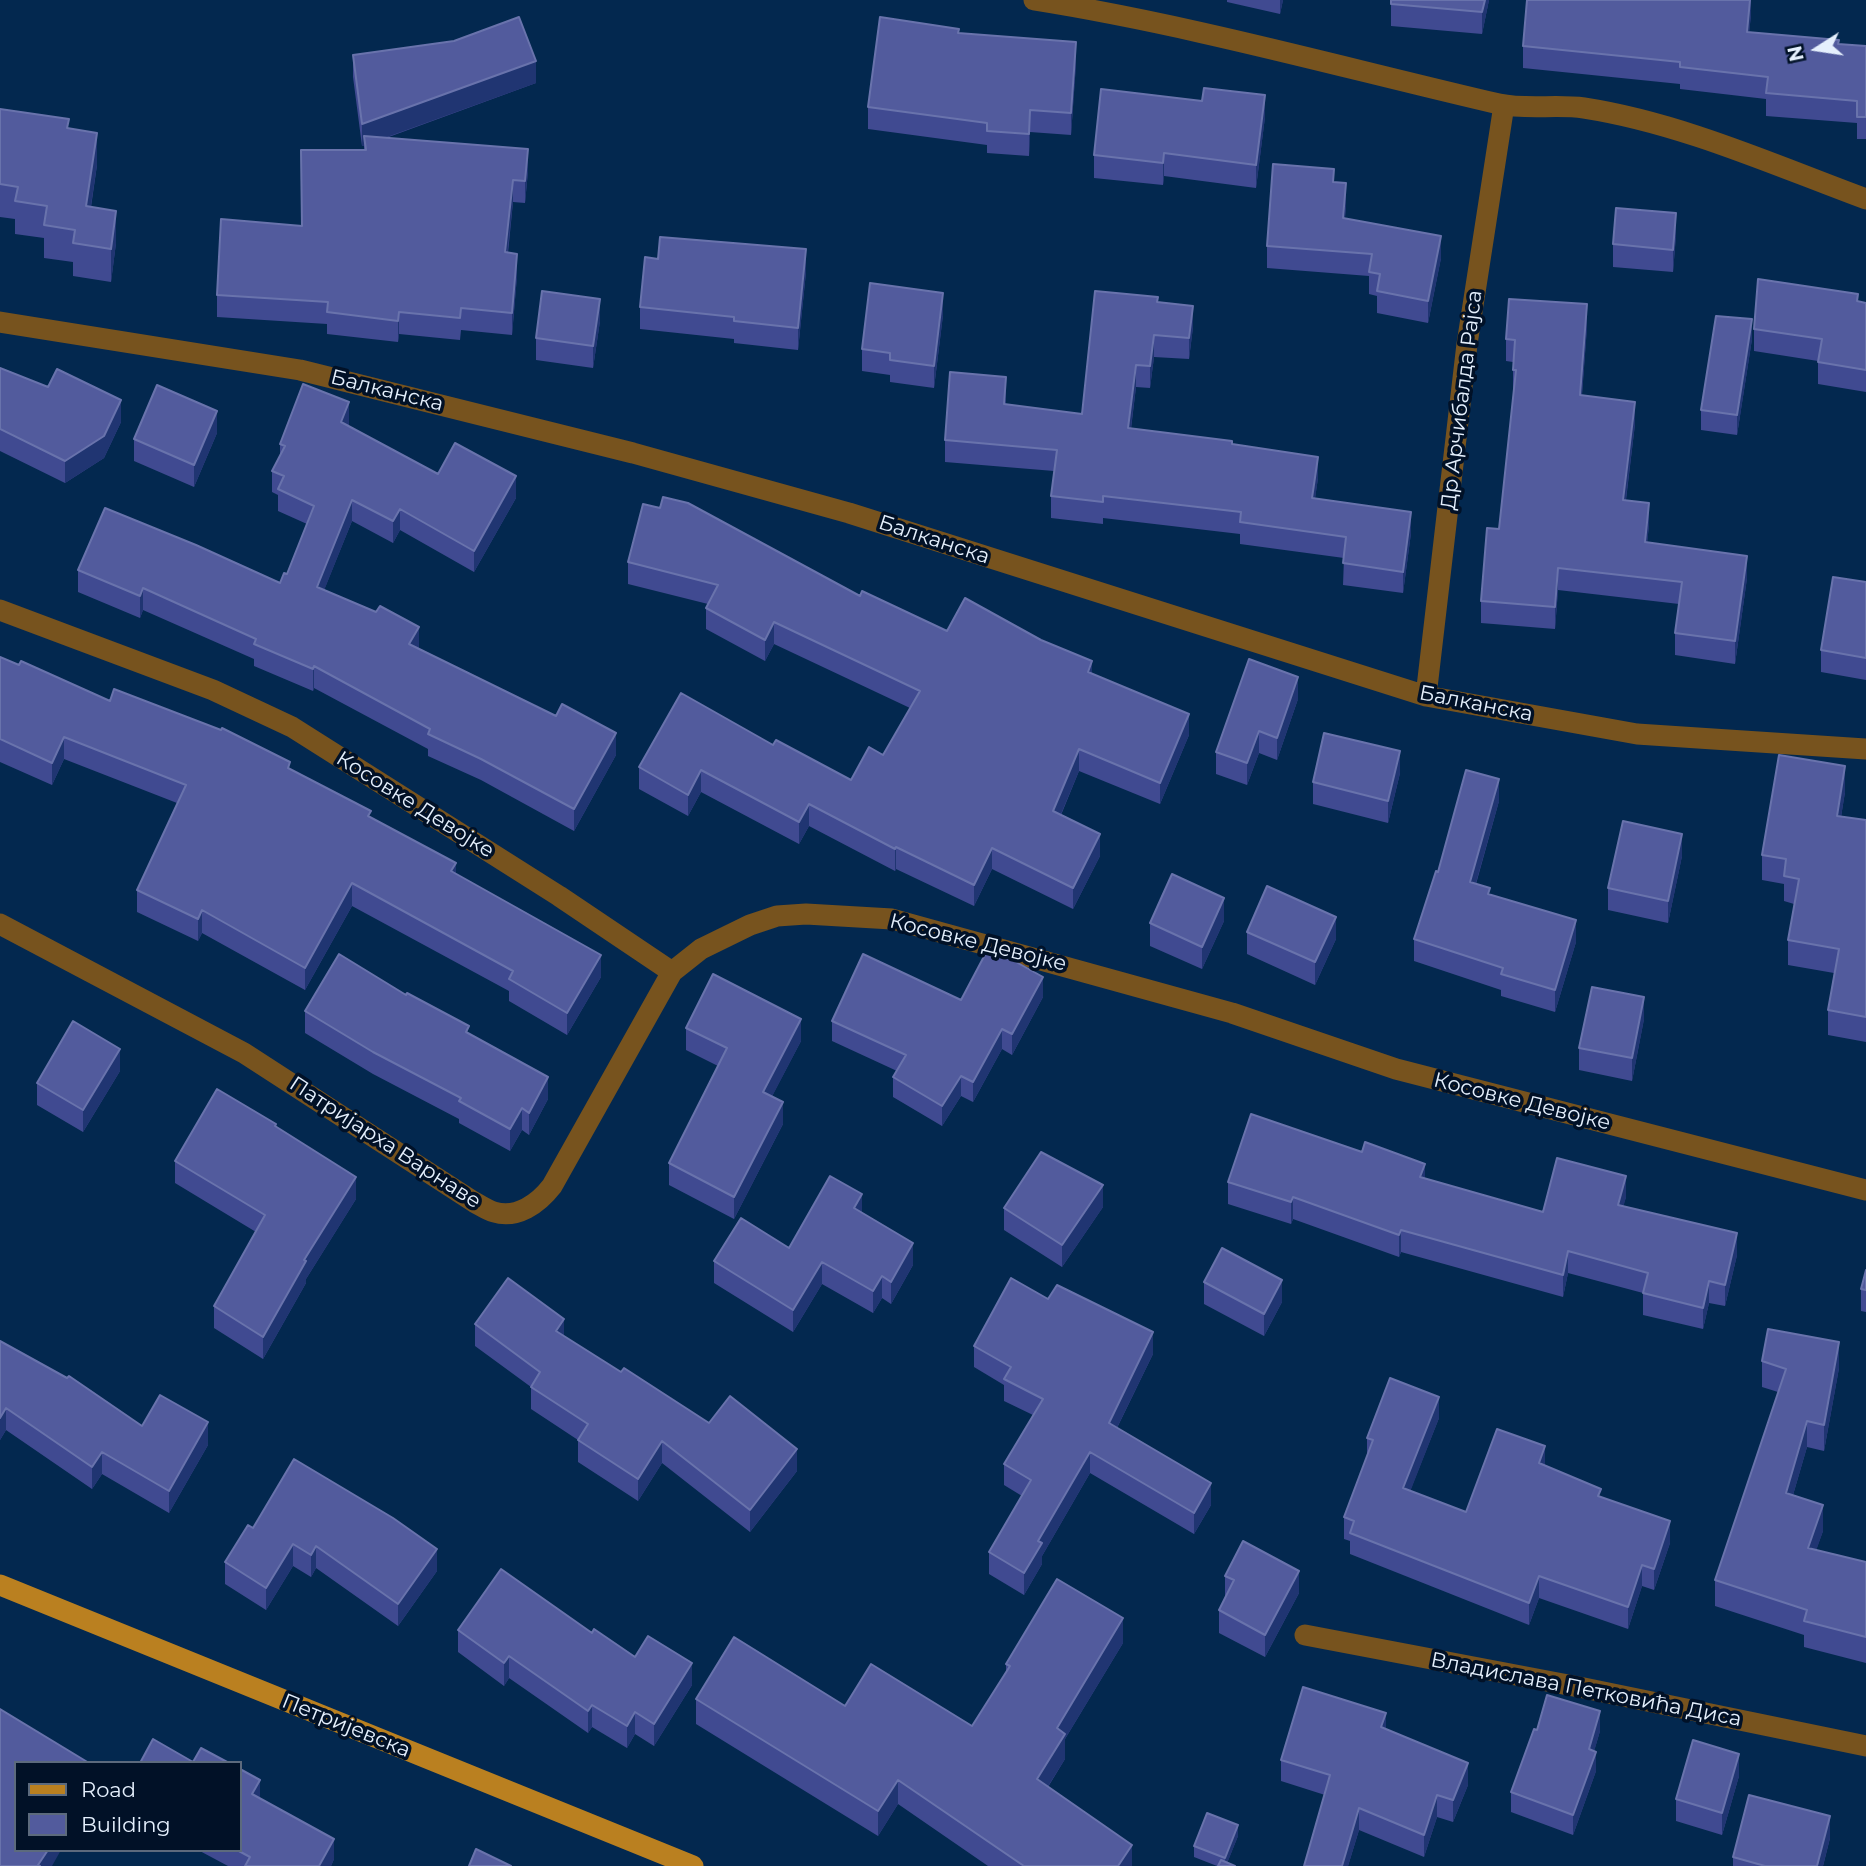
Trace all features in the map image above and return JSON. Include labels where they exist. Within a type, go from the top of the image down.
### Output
[{"type":"main road","name":"Петријевска","points":[[0,1585],[693,1866]]},
{"type":"street","points":[[1034,0],[1262,46],[1504,105],[1583,108],[1668,127],[1866,199]]},
{"type":"street","name":"Др Арчибалда Рајса","points":[[1426,696],[1467,344],[1504,105]]},
{"type":"street","name":"Балканска","points":[[0,323],[300,370],[633,453],[849,513],[1426,696],[1637,734],[1866,749]]},
{"type":"street","name":"Косовке Девојке","points":[[0,610],[213,690],[292,727],[559,895],[672,972],[701,949],[750,925],[777,916],[806,914],[892,919],[1231,1013],[1396,1069],[1866,1190]]},
{"type":"street","name":"Патријарха Варнаве","points":[[0,924],[244,1053],[462,1194],[494,1212],[512,1214],[533,1206],[552,1186],[672,972]]},
{"type":"street","name":"Владислава Петковића Диса","points":[[1305,1635],[1584,1688],[1866,1746]]},
{"type":"building","points":[[1391,0],[1485,0],[1482,12],[1391,4]]},
{"type":"building","points":[[1527,0],[1750,0],[1747,32],[1839,40],[1838,44],[1866,46],[1866,117],[1857,117],[1857,101],[1766,93],[1768,77],[1680,67],[1680,62],[1523,46]]},
{"type":"building","points":[[519,17],[536,61],[362,124],[353,55],[454,41]]},
{"type":"building","points":[[880,17],[959,29],[958,33],[1076,42],[1071,113],[1030,110],[1029,134],[987,131],[987,123],[868,107]]},
{"type":"building","points":[[1204,88],[1265,95],[1256,165],[1164,153],[1163,163],[1094,155],[1101,89],[1202,101]]},
{"type":"building","points":[[0,109],[69,119],[67,128],[97,133],[86,206],[116,211],[111,249],[73,243],[75,230],[44,225],[47,206],[15,201],[18,187],[0,184]]},
{"type":"building","points":[[364,136],[528,149],[525,181],[513,180],[505,252],[517,254],[512,313],[461,308],[460,318],[399,312],[398,321],[327,312],[328,302],[217,295],[221,219],[302,226],[301,150],[366,150]]},
{"type":"building","points":[[1273,164],[1334,169],[1333,182],[1346,183],[1343,218],[1441,236],[1428,301],[1377,291],[1380,274],[1369,272],[1372,254],[1267,246]]},
{"type":"building","points":[[1616,208],[1676,213],[1673,250],[1613,244]]},
{"type":"building","points":[[660,237],[806,249],[798,328],[734,321],[734,317],[640,307],[645,257],[658,259]]},
{"type":"building","points":[[1758,279],[1858,294],[1857,301],[1866,303],[1866,370],[1818,362],[1822,339],[1754,329]]},
{"type":"building","points":[[870,283],[943,293],[934,366],[890,360],[890,353],[862,349]]},
{"type":"building","points":[[542,291],[600,299],[593,346],[536,338]]},
{"type":"building","points":[[1095,291],[1158,297],[1157,302],[1193,306],[1189,338],[1154,335],[1150,366],[1136,365],[1128,428],[1232,441],[1232,444],[1318,457],[1312,498],[1411,512],[1403,572],[1343,563],[1346,537],[1240,522],[1241,512],[1103,496],[1103,502],[1051,496],[1057,450],[945,440],[950,372],[1006,377],[1004,404],[1082,414]]},
{"type":"building","points":[[1509,299],[1587,304],[1580,395],[1635,402],[1623,500],[1649,503],[1645,542],[1747,556],[1735,641],[1675,633],[1682,582],[1558,568],[1555,607],[1481,601],[1487,528],[1499,529],[1516,370],[1513,370],[1515,340],[1506,339]]},
{"type":"building","points":[[1716,316],[1752,319],[1737,415],[1701,410]]},
{"type":"building","points":[[0,368],[48,387],[57,369],[121,400],[104,436],[65,461],[0,429]]},
{"type":"building","points":[[303,384],[349,402],[341,422],[438,474],[455,443],[516,476],[474,551],[400,509],[393,521],[352,500],[317,587],[376,612],[380,606],[419,627],[409,644],[556,716],[562,704],[616,733],[574,809],[428,734],[430,729],[314,666],[313,669],[254,644],[256,639],[143,588],[140,596],[78,570],[105,508],[280,583],[284,573],[287,574],[314,506],[278,489],[284,476],[272,471],[285,446],[280,444]]},
{"type":"building","points":[[157,385],[217,411],[194,465],[134,439]]},
{"type":"building","points":[[663,497],[688,503],[860,596],[862,591],[947,631],[965,598],[1041,640],[1092,661],[1088,672],[1189,714],[1160,783],[1079,749],[1053,811],[1100,834],[1073,888],[992,848],[974,885],[896,847],[895,849],[809,804],[799,822],[701,770],[688,795],[639,767],[681,693],[773,745],[776,740],[851,780],[869,747],[883,755],[920,691],[774,622],[765,640],[706,608],[718,585],[628,562],[643,504],[660,508]]},
{"type":"building","points":[[1833,577],[1866,582],[1866,658],[1821,650]]},
{"type":"building","points":[[0,657],[19,665],[21,661],[110,701],[114,689],[221,730],[222,728],[290,762],[288,768],[371,811],[368,816],[456,863],[451,871],[601,955],[567,1013],[509,979],[513,971],[352,883],[305,968],[202,910],[198,919],[137,890],[186,785],[64,737],[52,763],[0,739]]},
{"type":"building","points":[[1249,659],[1298,677],[1277,738],[1259,731],[1247,763],[1216,752]]},
{"type":"building","points":[[1324,733],[1400,751],[1388,801],[1313,782]]},
{"type":"building","points":[[1779,755],[1845,766],[1837,816],[1866,820],[1866,1017],[1828,1010],[1839,949],[1788,940],[1799,879],[1784,876],[1786,859],[1762,855]]},
{"type":"building","points":[[1466,770],[1499,779],[1470,882],[1490,888],[1488,894],[1576,920],[1555,990],[1501,974],[1503,968],[1414,939],[1436,871],[1438,872]]},
{"type":"building","points":[[1623,821],[1682,834],[1668,901],[1608,888]]},
{"type":"building","points":[[1172,874],[1224,898],[1202,947],[1150,923]]},
{"type":"building","points":[[1267,886],[1336,917],[1315,962],[1247,932]]},
{"type":"building","points":[[989,947],[1043,977],[1012,1034],[1002,1029],[973,1082],[961,1076],[942,1106],[893,1077],[906,1055],[832,1021],[863,954],[961,1000]]},
{"type":"building","points":[[339,954],[406,995],[407,993],[469,1026],[466,1032],[548,1077],[529,1113],[522,1108],[510,1129],[459,1101],[461,1098],[373,1052],[305,1011]]},
{"type":"building","points":[[713,974],[801,1019],[763,1092],[783,1102],[734,1197],[669,1163],[727,1048],[686,1028]]},
{"type":"building","points":[[1592,987],[1644,997],[1632,1058],[1579,1048]]},
{"type":"building","points":[[73,1021],[120,1049],[83,1110],[37,1083]]},
{"type":"building","points":[[217,1089],[356,1177],[304,1260],[306,1261],[263,1337],[214,1306],[265,1215],[175,1161]]},
{"type":"building","points":[[1251,1114],[1362,1152],[1365,1142],[1425,1164],[1420,1177],[1543,1212],[1557,1158],[1626,1176],[1618,1205],[1737,1233],[1725,1285],[1709,1281],[1703,1308],[1643,1293],[1648,1273],[1568,1251],[1563,1275],[1401,1230],[1399,1235],[1293,1197],[1291,1202],[1228,1182]]},
{"type":"building","points":[[1041,1152],[1103,1185],[1062,1245],[1004,1208]]},
{"type":"building","points":[[830,1176],[862,1194],[854,1208],[913,1243],[891,1282],[882,1276],[873,1291],[822,1262],[793,1310],[714,1261],[741,1218],[789,1248]]},
{"type":"building","points":[[1222,1248],[1282,1280],[1264,1314],[1204,1282]]},
{"type":"building","points":[[1866,1270],[1866,1290],[1861,1289]]},
{"type":"building","points":[[508,1278],[564,1319],[556,1331],[621,1372],[624,1368],[709,1423],[730,1396],[797,1449],[750,1510],[662,1441],[638,1479],[578,1440],[588,1424],[531,1387],[540,1372],[475,1324]]},
{"type":"building","points":[[1011,1278],[1048,1299],[1057,1285],[1153,1332],[1109,1423],[1211,1483],[1194,1513],[1090,1452],[1038,1541],[1042,1543],[1024,1573],[989,1552],[1031,1480],[1004,1464],[1043,1399],[1004,1379],[1011,1367],[974,1346]]},
{"type":"building","points":[[1768,1329],[1839,1342],[1824,1425],[1807,1421],[1786,1493],[1823,1505],[1808,1548],[1866,1562],[1866,1637],[1804,1621],[1807,1610],[1715,1580],[1786,1369],[1762,1361]]},
{"type":"building","points":[[0,1341],[67,1378],[69,1376],[142,1426],[160,1395],[208,1422],[169,1491],[102,1452],[92,1467],[6,1408],[0,1418]]},
{"type":"building","points":[[1390,1378],[1439,1397],[1403,1488],[1466,1512],[1497,1429],[1545,1446],[1539,1463],[1601,1489],[1598,1496],[1670,1521],[1654,1569],[1642,1565],[1628,1607],[1539,1576],[1529,1603],[1350,1533],[1354,1521],[1344,1517],[1373,1440],[1367,1438]]},
{"type":"building","points":[[294,1459],[393,1518],[437,1549],[398,1604],[316,1546],[311,1555],[293,1544],[266,1588],[225,1562],[248,1525],[253,1528]]},
{"type":"building","points":[[1243,1541],[1299,1571],[1265,1635],[1219,1610],[1234,1580],[1225,1576]]},
{"type":"building","points":[[501,1569],[592,1633],[594,1629],[635,1657],[648,1636],[692,1663],[654,1724],[635,1712],[627,1726],[592,1705],[588,1711],[509,1656],[504,1663],[458,1630]]},
{"type":"building","points":[[1057,1579],[1123,1618],[1057,1728],[1065,1734],[1037,1779],[1132,1845],[1118,1866],[1024,1866],[898,1780],[878,1811],[696,1699],[734,1637],[845,1706],[871,1664],[972,1726],[1010,1666],[1006,1664]]},
{"type":"building","points":[[1303,1687],[1386,1713],[1381,1727],[1468,1763],[1453,1800],[1437,1795],[1424,1835],[1359,1808],[1342,1866],[1304,1866],[1330,1775],[1281,1760]]},
{"type":"building","points":[[1547,1695],[1600,1711],[1589,1749],[1596,1752],[1573,1815],[1511,1792],[1534,1729],[1537,1730]]},
{"type":"building","points":[[0,1709],[86,1761],[14,1761],[14,1852],[47,1852],[38,1865],[40,1866],[0,1866]]},
{"type":"building","points":[[153,1739],[191,1761],[141,1761]]},
{"type":"building","points":[[1693,1740],[1739,1754],[1722,1813],[1676,1799]]},
{"type":"building","points":[[201,1748],[225,1761],[194,1761]]},
{"type":"building","points":[[242,1770],[260,1780],[252,1794],[334,1839],[319,1866],[245,1866],[250,1857],[241,1852]]},
{"type":"building","points":[[1749,1795],[1830,1816],[1817,1866],[1765,1866],[1733,1857]]},
{"type":"building","points":[[1207,1813],[1238,1825],[1225,1858],[1194,1846]]},
{"type":"building","points":[[476,1849],[511,1866],[469,1866]]},
{"type":"building","points":[[1221,1860],[1235,1866],[1218,1866]]}]
